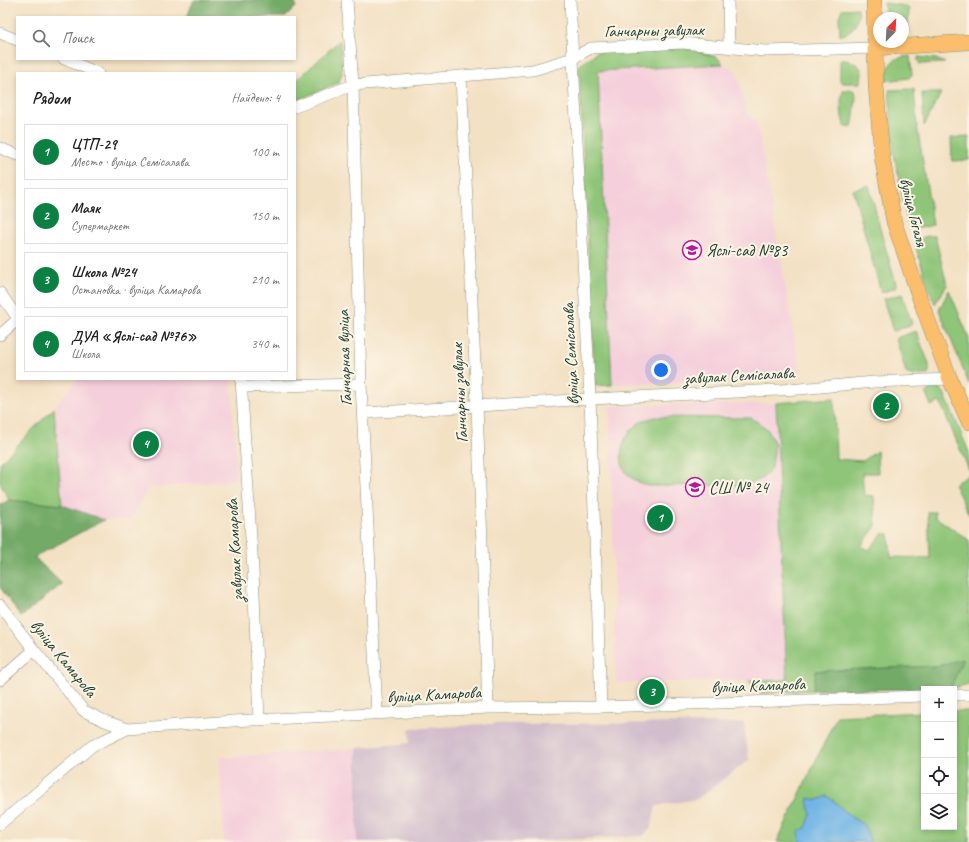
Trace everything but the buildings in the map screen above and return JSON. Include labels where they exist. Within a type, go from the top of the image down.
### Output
[{"type":"main road","name":"вуліца Гогаля","points":[[874,0],[874,12]]},
{"type":"main road","points":[[909,46],[969,42]]},
{"type":"main road","name":"вуліца Гогаля","points":[[875,48],[876,86],[882,157],[894,222],[920,300],[950,379],[969,422]]},
{"type":"street","name":"Ганчарная вуліца","points":[[347,0],[353,85],[361,384],[377,714]]},
{"type":"street","name":"вуліца Семісалава","points":[[570,0],[590,399],[601,707]]},
{"type":"street","points":[[728,0],[728,47]]},
{"type":"street","points":[[0,33],[16,40]]},
{"type":"street","name":"Ганчарны завулак","points":[[296,107],[353,85],[534,70],[573,58],[591,48],[683,43],[765,51],[875,48]]},
{"type":"street","points":[[66,60],[96,72]]},
{"type":"street","name":"Ганчарны завулак","points":[[461,77],[477,406],[488,708]]},
{"type":"street","points":[[0,148],[16,155]]},
{"type":"street","points":[[0,293],[16,316]]},
{"type":"street","points":[[0,335],[16,321]]},
{"type":"street","name":"завулак Семісалава","points":[[363,413],[590,399],[799,389],[874,382],[950,379]]},
{"type":"street","points":[[241,383],[361,384]]},
{"type":"street","name":"завулак Камарова","points":[[241,383],[253,570],[259,720]]},
{"type":"street","name":"вуліца Камарова","points":[[0,605],[34,650],[84,711],[127,729],[259,720],[488,708],[601,707],[921,696]]},
{"type":"street","points":[[0,680],[34,650]]},
{"type":"street","points":[[957,695],[969,696]]},
{"type":"street","points":[[0,824],[92,746],[127,729]]},
{"type":"shaded area","name":"Яслі-сад №83","points":[[723,64],[737,71],[746,113],[757,122],[801,377],[612,385],[598,71]]},
{"type":"shaded area","points":[[76,380],[231,380],[237,480],[148,488],[131,520],[104,520],[62,505],[54,408]]},
{"type":"shaded area","name":"СШ № 24","points":[[776,403],[787,680],[616,683],[610,406]]},
{"type":"shaded area","points":[[744,723],[749,760],[697,799],[656,806],[651,828],[643,836],[513,842],[357,842],[357,748],[410,743],[409,729],[487,724]]},
{"type":"shaded area","points":[[357,748],[357,842],[224,842],[220,758]]},
{"type":"green space","points":[[194,0],[295,0],[296,7],[287,16],[187,16]]},
{"type":"green space","points":[[884,3],[907,6],[909,9],[909,12],[885,12]]},
{"type":"green space","points":[[858,8],[858,18],[855,26],[849,32],[840,36],[839,17],[842,9]]},
{"type":"green space","points":[[340,40],[342,74],[338,83],[296,101],[296,81]]},
{"type":"green space","points":[[681,47],[717,57],[723,64],[598,71],[612,385],[595,386],[579,66],[597,52]]},
{"type":"green space","points":[[910,56],[912,75],[909,78],[886,81],[888,69],[892,62],[899,58]]},
{"type":"green space","points":[[918,57],[936,59],[945,63],[920,64]]},
{"type":"green space","points":[[840,60],[847,60],[859,66],[862,72],[861,83],[842,83],[840,80]]},
{"type":"green space","points":[[914,89],[917,125],[933,225],[915,229],[908,223],[894,155],[889,90]]},
{"type":"green space","points":[[844,90],[855,91],[856,97],[852,126],[845,127],[842,119],[841,108],[841,97]]},
{"type":"green space","points":[[922,93],[941,93],[924,126]]},
{"type":"green space","points":[[969,137],[969,160],[952,161],[951,138]]},
{"type":"green space","points":[[869,185],[897,287],[881,293],[853,190]]},
{"type":"green space","points":[[928,236],[935,236],[947,285],[935,304],[930,293],[916,248],[920,240]]},
{"type":"green space","points":[[949,290],[969,338],[969,384],[939,310]]},
{"type":"green space","points":[[902,294],[912,324],[893,331],[883,299]]},
{"type":"green space","points":[[916,331],[929,364],[929,372],[927,375],[910,375],[906,373],[896,338]]},
{"type":"green space","points":[[932,386],[939,387],[944,393],[969,452],[969,470],[940,402],[931,406],[926,393]]},
{"type":"green space","points":[[834,398],[836,459],[863,461],[877,451],[878,473],[862,473],[864,495],[874,496],[876,526],[861,546],[869,550],[882,534],[889,534],[891,557],[930,558],[928,512],[935,512],[935,517],[969,540],[969,684],[957,687],[951,686],[963,659],[938,666],[816,671],[813,690],[760,693],[749,681],[787,680],[776,403]]},
{"type":"green space","points":[[54,408],[62,505],[9,500],[0,483],[0,463]]},
{"type":"green space","points":[[656,417],[751,418],[768,430],[775,444],[772,468],[762,479],[746,485],[648,486],[642,484],[632,478],[625,471],[621,457],[622,449],[627,435],[632,429],[644,420]]},
{"type":"green space","points":[[969,475],[969,515],[954,484]]},
{"type":"green space","points":[[9,500],[62,505],[104,520],[34,557],[62,584],[21,617],[0,587],[0,505]]},
{"type":"green space","points":[[963,659],[951,686],[921,686],[921,689],[813,690],[816,671],[938,666]]},
{"type":"green space","points":[[957,711],[969,711],[969,842],[777,842],[837,716],[921,712],[921,830],[957,830]]},
{"type":"water","points":[[827,796],[850,816],[864,825],[871,842],[800,842],[799,831],[806,828],[811,814],[808,807],[809,798],[818,800]]},
{"type":"place","name":"Яслі-сад №83","points":[[692,250]]},
{"type":"place","name":"Маяк","points":[[886,406]]},
{"type":"place","name":"ДУА «Яслі-сад №76»","points":[[146,444]]},
{"type":"place","name":"СШ № 24","points":[[695,487]]},
{"type":"place","name":"ЦТП-29","points":[[660,518]]},
{"type":"place","name":"Школа №24","points":[[652,692]]}]
